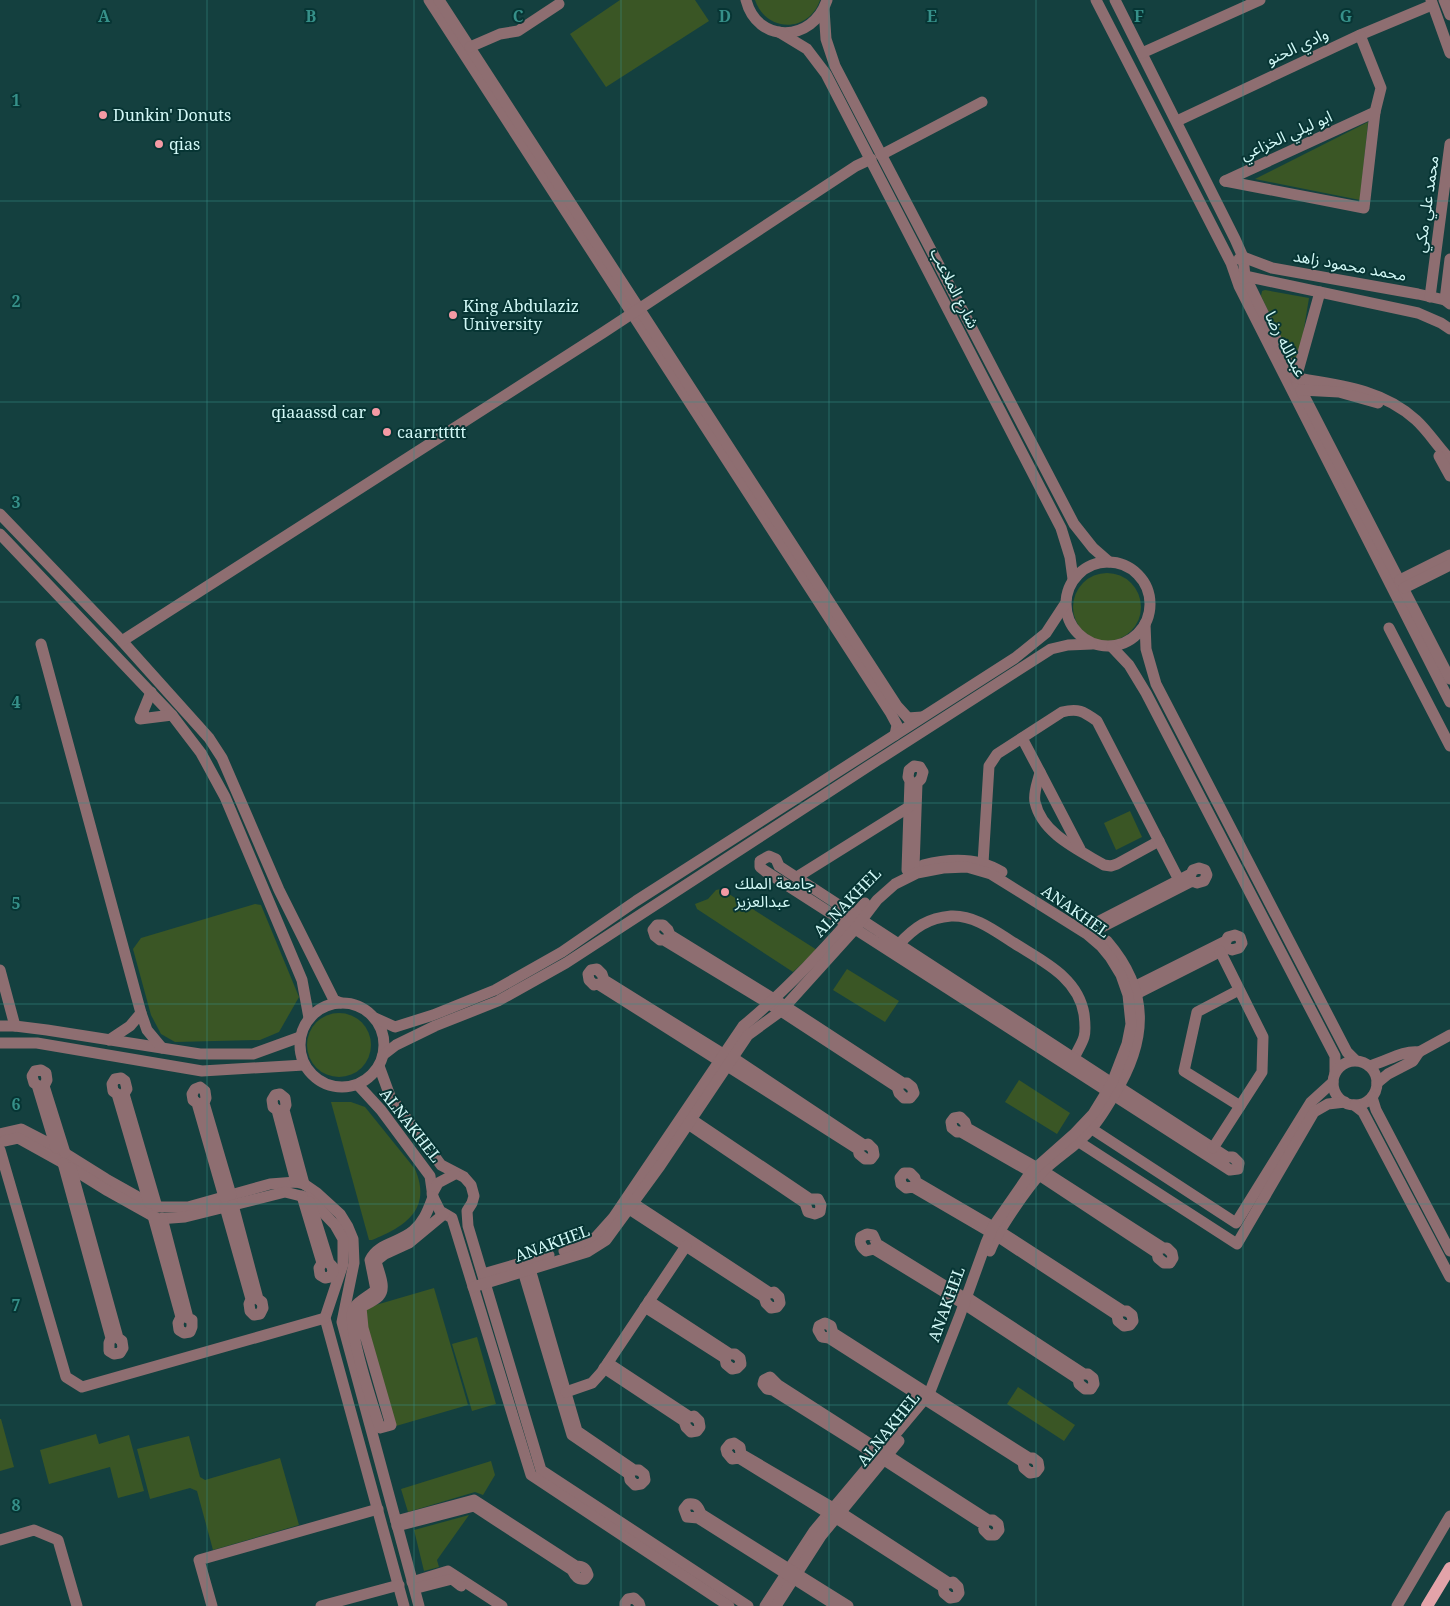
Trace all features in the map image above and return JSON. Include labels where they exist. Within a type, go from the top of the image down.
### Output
[{"type":"main road","points":[[1427,1606],[1450,1568]]},
{"type":"street","points":[[429,0],[897,706],[908,718],[922,717]]},
{"type":"street","points":[[439,0],[890,712],[897,725],[895,735]]},
{"type":"street","name":"شارع الملاعب","points":[[746,0],[755,19],[807,49],[826,74],[876,157],[1074,524],[1093,548],[1110,562]]},
{"type":"street","name":"عبدالله رضا","points":[[1096,0],[1231,263],[1239,286],[1450,702]]},
{"type":"street","name":"عبدالله رضا","points":[[1115,0],[1210,187],[1243,257],[1246,276],[1301,390],[1450,679]]},
{"type":"street","points":[[1142,54],[1260,0]]},
{"type":"street","points":[[1444,0],[1450,15]]},
{"type":"street","points":[[1432,2],[1450,53]]},
{"type":"street","name":"وادي الحنو","points":[[1177,121],[1432,2]]},
{"type":"street","points":[[470,47],[500,34],[518,31],[560,4]]},
{"type":"street","points":[[779,32],[792,32],[806,28],[816,20],[826,5]]},
{"type":"street","name":"شارع الملاعب","points":[[826,5],[826,39],[835,66],[876,157],[1061,528],[1070,557],[1073,578]]},
{"type":"street","points":[[1225,181],[1364,208],[1375,112],[1381,88],[1360,35]]},
{"type":"street","points":[[122,642],[604,332],[856,166],[982,102]]},
{"type":"street","name":"ابو ليلي الخزاعي","points":[[1210,187],[1375,112]]},
{"type":"street","name":"محمد علي مكي","points":[[1430,297],[1450,144]]},
{"type":"street","points":[[1231,263],[1243,257]]},
{"type":"street","name":"محمد محمود زاهد","points":[[1243,257],[1272,268],[1448,302]]},
{"type":"street","name":"محمد علي مكي","points":[[1448,302],[1450,258]]},
{"type":"street","points":[[1239,286],[1246,276]]},
{"type":"street","name":"محمد محمود زاهد","points":[[1246,276],[1418,313],[1450,329]]},
{"type":"street","points":[[1320,292],[1296,378],[1361,389],[1384,398],[1416,420],[1450,462]]},
{"type":"street","points":[[1301,390],[1340,392],[1380,404],[1410,425],[1440,458],[1450,476]]},
{"type":"street","points":[[0,514],[122,642],[209,738],[222,758],[279,890],[319,963],[334,1000],[360,1007],[375,1018],[395,1027],[432,1015],[495,990],[562,952],[636,901],[1015,658],[1046,633],[1065,604]]},
{"type":"street","points":[[0,534],[151,692],[201,752],[225,797],[296,974],[302,980],[309,1018]]},
{"type":"street","points":[[1402,584],[1450,555]]},
{"type":"street","points":[[1092,644],[1081,638],[1072,628],[1067,617],[1065,604],[1067,591],[1073,578],[1083,569],[1096,563],[1110,562],[1123,564],[1136,572],[1150,596],[1150,611],[1146,624],[1146,649],[1156,684],[1347,1052],[1355,1060],[1369,1066],[1375,1074],[1377,1083]]},
{"type":"street","points":[[1402,584],[1450,564]]},
{"type":"street","points":[[341,1003],[329,1005],[318,1010],[309,1018],[300,1037],[299,1046],[304,1065],[318,1081],[327,1086],[348,1088],[358,1085],[370,1077],[381,1060],[396,1045],[435,1026],[498,1001],[566,963],[1051,649],[1068,645],[1092,644],[1112,647],[1125,643],[1137,635],[1146,624]]},
{"type":"street","points":[[1389,628],[1450,746]]},
{"type":"street","points":[[41,644],[141,1013],[147,1030],[162,1048]]},
{"type":"street","points":[[1112,647],[1129,665],[1146,693],[1335,1056],[1334,1077],[1337,1096],[1363,1112],[1450,1277]]},
{"type":"street","points":[[151,692],[140,719],[172,715]]},
{"type":"street","points":[[983,863],[989,766],[997,754],[1062,712],[1074,709],[1088,714],[1097,721],[1179,880]]},
{"type":"street","points":[[1022,738],[1081,851]]},
{"type":"street","points":[[914,766],[920,768],[923,772],[921,779],[917,783],[911,868],[910,781],[908,777],[910,770],[914,766]]},
{"type":"street","points":[[1040,772],[1035,790],[1035,802],[1041,818],[1048,828],[1104,865],[1111,866],[1159,841]]},
{"type":"street","points":[[800,879],[909,811]]},
{"type":"street","points":[[855,922],[800,879],[779,866],[776,859],[769,856],[760,862],[760,867],[765,871],[855,922],[899,944],[1074,1058],[1113,1089],[1227,1157],[1233,1157],[1239,1162],[1238,1168],[1230,1170],[1113,1089],[855,922]]},
{"type":"street","name":"ALNAKHEL","points":[[484,1278],[571,1249],[596,1237],[613,1218],[725,1059],[743,1026],[772,1002],[855,922],[874,893],[890,879],[911,868],[941,860],[968,859],[983,863],[994,867],[1105,940],[1118,955],[1135,991],[1139,1008],[1140,1028],[1136,1049],[1092,1129],[1079,1142],[1037,1171],[1030,1187],[995,1232],[992,1246],[930,1398],[834,1513],[821,1536],[791,1574],[776,1606]]},
{"type":"street","name":"ANAKHEL","points":[[473,1287],[484,1278],[527,1270],[587,1252],[606,1240],[689,1122],[725,1059],[748,1034],[783,1008],[855,922],[877,900],[895,884],[917,873],[943,868],[967,867],[991,874],[1087,934],[1101,946],[1121,975],[1128,995],[1131,1024],[1128,1044],[1113,1089],[1093,1114],[1037,1171]]},
{"type":"street","points":[[1200,868],[1205,870],[1207,875],[1204,881],[1197,883],[1192,881],[1091,929],[1191,874],[1193,870],[1200,868]]},
{"type":"street","points":[[899,944],[914,928],[933,919],[953,916],[969,918],[986,926],[1054,969],[1066,978],[1075,991],[1082,1007],[1085,1025],[1084,1038],[1074,1058]]},
{"type":"street","points":[[772,1002],[670,935],[663,925],[657,926],[653,930],[654,936],[660,940],[664,940],[772,1002],[783,1008],[903,1083],[908,1083],[914,1093],[910,1098],[904,1098],[897,1088],[783,1008]]},
{"type":"street","points":[[1235,935],[1240,937],[1242,942],[1239,948],[1232,950],[1227,948],[1135,991],[1226,941],[1228,937],[1235,935]]},
{"type":"street","points":[[1213,1148],[1262,1072],[1263,1038],[1220,952]]},
{"type":"street","points":[[296,974],[319,963]]},
{"type":"street","points":[[725,1059],[604,980],[602,974],[597,969],[591,970],[588,974],[589,980],[594,985],[598,984],[725,1059],[864,1144],[868,1144],[873,1149],[874,1154],[870,1159],[865,1160],[859,1154],[858,1149],[725,1059]]},
{"type":"street","points":[[0,970],[15,1026]]},
{"type":"street","points":[[1239,990],[1197,1012],[1184,1070],[1240,1106]]},
{"type":"street","points":[[109,1040],[130,1026],[141,1013]]},
{"type":"street","points":[[375,1018],[383,1036],[381,1060],[390,1096],[441,1164],[464,1178],[471,1185],[474,1196],[468,1211],[460,1216],[448,1216],[409,1243],[385,1254],[376,1261],[382,1286],[381,1292],[379,1296],[361,1307],[363,1328],[391,1425],[380,1428],[354,1339],[352,1311],[357,1303],[376,1290],[370,1260],[374,1252],[412,1232],[425,1217],[438,1182],[455,1174]]},
{"type":"street","points":[[0,1026],[15,1026],[200,1054],[253,1054],[300,1037]]},
{"type":"street","points":[[1079,1142],[1237,1244],[1314,1112],[1328,1104],[1364,1103],[1372,1097],[1377,1083],[1388,1074],[1413,1061],[1419,1052],[1450,1036]]},
{"type":"street","points":[[0,1043],[37,1043],[202,1071],[304,1065]]},
{"type":"street","points":[[1369,1066],[1409,1050],[1419,1052]]},
{"type":"street","points":[[1092,1129],[1236,1223],[1311,1102],[1346,1062],[1355,1060]]},
{"type":"street","points":[[64,1158],[44,1086],[47,1080],[46,1073],[41,1070],[35,1071],[32,1076],[34,1083],[37,1085],[64,1158],[118,1338],[122,1341],[123,1348],[120,1353],[114,1354],[110,1350],[109,1343],[111,1338],[64,1158]]},
{"type":"street","points":[[155,1211],[124,1094],[127,1088],[125,1081],[120,1078],[115,1079],[112,1084],[113,1091],[117,1094],[155,1211],[188,1318],[192,1320],[190,1332],[184,1333],[179,1330],[178,1323],[181,1317],[155,1211]]},
{"type":"street","name":"ALNAKHEL","points":[[358,1085],[381,1110],[430,1176],[433,1195],[440,1211],[448,1216],[458,1238],[530,1474],[729,1606]]},
{"type":"street","points":[[228,1201],[204,1103],[206,1098],[205,1091],[195,1088],[192,1094],[193,1100],[197,1103],[228,1201],[258,1299],[262,1302],[263,1308],[260,1314],[254,1315],[250,1311],[249,1304],[251,1299],[228,1201]]},
{"type":"street","points":[[303,1190],[284,1110],[286,1105],[285,1098],[280,1094],[275,1095],[272,1100],[273,1107],[276,1110],[303,1190],[329,1263],[332,1266],[333,1272],[330,1277],[325,1278],[320,1275],[319,1268],[322,1262],[303,1190]]},
{"type":"street","points":[[1372,1097],[1376,1110],[1450,1251]]},
{"type":"street","points":[[960,1117],[966,1122],[967,1128],[1163,1248],[1167,1248],[1172,1252],[1173,1258],[1170,1263],[1164,1263],[1158,1258],[1157,1253],[1037,1171],[961,1132],[957,1132],[952,1128],[950,1122],[954,1118],[960,1117]]},
{"type":"street","points":[[689,1122],[810,1199],[818,1200],[822,1206],[820,1212],[815,1214],[808,1212],[805,1203],[689,1122]]},
{"type":"street","points":[[0,1134],[21,1129],[108,1191],[155,1211],[185,1217],[228,1201],[303,1190],[317,1193],[340,1214],[354,1239],[354,1263],[342,1322],[415,1593]]},
{"type":"street","points":[[0,1142],[18,1138],[64,1158]]},
{"type":"street","points":[[0,1150],[66,1377],[82,1386],[325,1318]]},
{"type":"street","points":[[904,1173],[910,1173],[916,1182],[1123,1311],[1127,1311],[1132,1315],[1133,1321],[1130,1325],[1124,1326],[1118,1321],[1117,1315],[995,1232],[912,1187],[906,1188],[901,1184],[900,1178],[904,1173]]},
{"type":"street","points":[[303,1190],[334,1225],[343,1239],[343,1264],[325,1318],[404,1606]]},
{"type":"street","points":[[631,1206],[770,1293],[774,1292],[779,1297],[780,1303],[777,1307],[771,1308],[766,1303],[764,1297],[686,1246],[631,1206]]},
{"type":"street","points":[[468,1211],[468,1226],[541,1470],[748,1606]]},
{"type":"street","points":[[968,1303],[877,1244],[874,1236],[867,1234],[861,1237],[861,1246],[866,1251],[874,1249],[968,1303],[1084,1374],[1088,1374],[1093,1378],[1094,1384],[1090,1389],[1085,1389],[1079,1384],[1078,1378],[968,1303]]},
{"type":"street","points":[[566,1392],[592,1383],[606,1366],[686,1246]]},
{"type":"street","points":[[527,1270],[577,1431],[634,1470],[639,1470],[644,1474],[645,1480],[641,1484],[635,1485],[630,1480],[629,1474],[572,1435],[527,1270]]},
{"type":"street","points":[[647,1304],[730,1354],[735,1354],[740,1358],[741,1364],[737,1368],[732,1369],[726,1364],[725,1358],[647,1304]]},
{"type":"street","points":[[930,1398],[833,1333],[833,1328],[829,1324],[821,1324],[819,1326],[818,1330],[822,1338],[829,1338],[930,1398],[1029,1458],[1033,1458],[1038,1462],[1039,1468],[1036,1472],[1030,1473],[1024,1468],[1023,1462],[930,1398]]},
{"type":"street","points":[[606,1366],[690,1416],[694,1416],[699,1421],[700,1427],[697,1431],[691,1432],[686,1427],[684,1421],[606,1366]]},
{"type":"street","points":[[883,1456],[778,1385],[770,1377],[764,1380],[763,1384],[766,1389],[774,1390],[883,1456],[988,1520],[993,1520],[998,1524],[999,1530],[995,1534],[989,1535],[984,1530],[982,1524],[883,1456]]},
{"type":"street","points":[[734,1443],[741,1449],[741,1454],[949,1583],[953,1582],[958,1587],[959,1593],[956,1597],[950,1598],[944,1593],[943,1587],[834,1513],[739,1458],[732,1459],[727,1454],[727,1446],[734,1443]]},
{"type":"street","points":[[474,1500],[576,1566],[582,1566],[587,1570],[588,1575],[585,1580],[580,1580],[572,1570],[474,1506],[397,1524],[474,1500]]},
{"type":"street","points":[[837,1606],[791,1574],[700,1514],[697,1505],[688,1504],[684,1509],[687,1517],[698,1518],[791,1574],[848,1606]]},
{"type":"street","points":[[212,1606],[199,1560],[378,1509]]},
{"type":"street","points":[[1397,1606],[1450,1516]]},
{"type":"street","points":[[0,1540],[34,1530],[58,1540],[77,1606]]},
{"type":"street","points":[[386,1538],[393,1556],[396,1558],[399,1558],[398,1548],[401,1539]]},
{"type":"street","points":[[415,1593],[448,1571],[502,1606]]},
{"type":"street","points":[[321,1606],[400,1589],[403,1584],[401,1575],[403,1573],[406,1574],[411,1593],[452,1579],[491,1606]]},
{"type":"street","points":[[765,1606],[791,1574]]},
{"type":"street","points":[[625,1606],[624,1603],[628,1599],[634,1598],[640,1606]]},
{"type":"green space","points":[[620,0],[695,0],[709,21],[606,87],[570,34]]},
{"type":"green space","points":[[755,0],[820,0],[807,19],[788,25],[768,19],[760,11]]},
{"type":"green space","points":[[1368,122],[1360,200],[1255,179]]},
{"type":"green space","points":[[1262,291],[1309,298],[1299,359],[1296,362],[1291,359],[1261,296]]},
{"type":"green space","points":[[1107,573],[1120,575],[1131,583],[1139,594],[1141,607],[1139,620],[1131,631],[1120,639],[1107,641],[1094,639],[1083,631],[1075,620],[1073,607],[1075,594],[1083,583],[1094,575]]},
{"type":"green space","points":[[1130,811],[1142,837],[1116,850],[1104,823]]},
{"type":"green space","points":[[721,889],[817,950],[793,972],[697,909],[695,904],[708,899],[716,890]]},
{"type":"green space","points":[[255,904],[261,905],[299,997],[279,1032],[260,1040],[175,1042],[161,1034],[151,1015],[133,949],[141,938]]},
{"type":"green space","points":[[847,969],[899,1001],[885,1022],[833,990]]},
{"type":"green space","points":[[333,1013],[345,1013],[362,1022],[369,1033],[371,1045],[369,1057],[362,1068],[345,1077],[333,1077],[321,1072],[312,1063],[307,1051],[307,1039],[312,1027],[321,1018]]},
{"type":"green space","points":[[1019,1080],[1070,1113],[1057,1134],[1005,1102]]},
{"type":"green space","points":[[331,1102],[351,1102],[365,1107],[415,1169],[420,1195],[418,1205],[413,1214],[395,1229],[372,1240],[369,1240]]},
{"type":"green space","points":[[434,1288],[468,1405],[396,1426],[362,1309]]},
{"type":"green space","points":[[477,1337],[496,1404],[472,1411],[452,1344]]},
{"type":"green space","points":[[1018,1387],[1075,1425],[1064,1441],[1007,1404]]},
{"type":"green space","points":[[0,1419],[14,1467],[0,1471]]},
{"type":"green space","points":[[96,1434],[99,1444],[129,1435],[144,1491],[118,1498],[110,1467],[49,1484],[40,1450]]},
{"type":"green space","points":[[189,1436],[200,1477],[205,1480],[280,1458],[299,1525],[213,1550],[197,1491],[190,1488],[150,1499],[137,1449]]},
{"type":"green space","points":[[491,1461],[495,1475],[483,1495],[475,1492],[408,1512],[401,1489]]},
{"type":"green space","points":[[469,1515],[437,1560],[439,1567],[424,1571],[414,1530]]},
{"type":"place","name":"Dunkin' Donuts","points":[[103,115]]},
{"type":"place","name":"qias","points":[[159,144]]},
{"type":"place","name":"King Abdulaziz University","points":[[453,315]]},
{"type":"place","name":"qiaaassd car","points":[[376,412]]},
{"type":"place","name":"caarrttttt","points":[[387,432]]},
{"type":"place","name":"جامعة الملك عبدالعزيز","points":[[725,892]]}]
